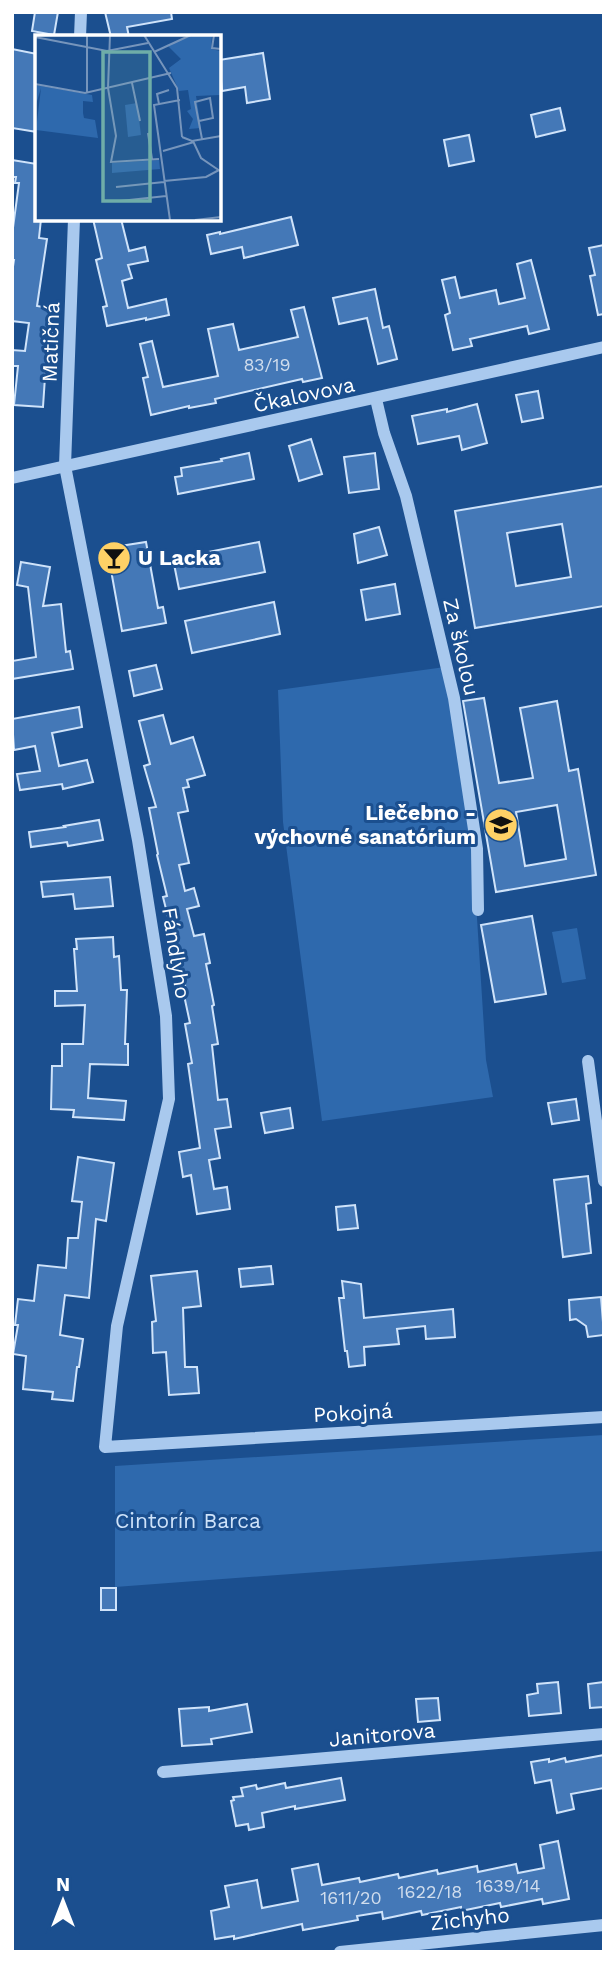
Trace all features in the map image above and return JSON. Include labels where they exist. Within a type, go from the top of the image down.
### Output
[{"type":"street","points":[[80,35],[81,12]]},
{"type":"street","name":"Matičná","points":[[65,466],[74,220]]},
{"type":"street","name":"Čkalovova","points":[[12,478],[604,347]]},
{"type":"street","name":"Za školou","points":[[376,399],[384,433],[406,496],[453,695],[477,849],[478,910]]},
{"type":"street","name":"Fándlyho","points":[[65,466],[138,841],[166,1016],[169,1099],[117,1326],[105,1447]]},
{"type":"street","points":[[587,1061],[604,1181]]},
{"type":"street","name":"Pokojná","points":[[105,1447],[604,1417]]},
{"type":"street","name":"Janitorova","points":[[163,1772],[604,1734]]},
{"type":"street","name":"Zichyho","points":[[340,1952],[604,1925]]},
{"type":"green space","points":[[445,667],[469,792],[486,1060],[493,1097],[322,1121],[283,822],[278,690]]},
{"type":"green space","points":[[577,928],[586,979],[562,983],[552,932]]},
{"type":"green space","name":"Cintorín Barca","points":[[604,1435],[604,1551],[115,1587],[115,1466]]},
{"type":"building","points":[[35,12],[58,12],[54,35],[32,31]]},
{"type":"building","points":[[105,12],[171,12],[172,19],[127,27],[129,35],[111,35]]},
{"type":"building","points":[[12,49],[35,54],[35,132],[12,128]]},
{"type":"building","points":[[263,53],[270,99],[247,103],[245,87],[222,91],[220,60]]},
{"type":"building","points":[[560,108],[565,130],[536,137],[531,115]]},
{"type":"building","points":[[469,135],[474,161],[449,166],[444,140]]},
{"type":"building","points":[[12,160],[35,164],[35,220],[41,220],[39,238],[47,239],[37,306],[55,309],[43,407],[14,405],[18,366],[12,366],[12,350],[25,351],[29,323],[12,321],[12,235],[19,183],[15,183],[16,177],[12,177]]},
{"type":"building","points":[[291,217],[298,245],[244,258],[242,247],[211,254],[207,235]]},
{"type":"building","points":[[93,220],[121,220],[129,251],[145,247],[148,261],[128,265],[132,278],[122,281],[128,308],[166,299],[169,315],[107,326],[103,307],[107,306],[96,260],[102,258]]},
{"type":"building","points":[[604,245],[604,314],[598,315],[590,276],[595,275],[589,248]]},
{"type":"building","points":[[531,260],[549,329],[529,334],[527,326],[470,339],[472,346],[453,350],[445,315],[450,313],[442,280],[455,277],[460,298],[496,290],[499,304],[525,298],[517,264]]},
{"type":"building","points":[[375,289],[383,328],[389,326],[397,359],[378,364],[367,318],[339,324],[333,298]]},
{"type":"building","points":[[304,307],[322,378],[303,382],[302,379],[215,399],[216,403],[151,415],[143,378],[148,377],[140,344],[152,341],[163,387],[218,376],[208,329],[233,324],[239,350],[298,337],[291,310]]},
{"type":"building","points":[[538,391],[543,418],[522,422],[516,395]]},
{"type":"building","points":[[477,404],[487,443],[462,450],[459,436],[418,444],[412,416],[447,409],[447,412]]},
{"type":"building","points":[[311,439],[322,474],[299,481],[289,446]]},
{"type":"building","points":[[249,453],[254,479],[178,494],[175,477],[182,476],[181,468]]},
{"type":"building","points":[[375,453],[379,489],[349,493],[344,457]]},
{"type":"building","points":[[604,486],[604,606],[475,628],[455,511]],"holes":[[[562,524],[571,577],[516,586],[507,533]]]},
{"type":"building","points":[[379,527],[387,555],[358,563],[354,534]]},
{"type":"building","points":[[146,542],[158,608],[163,607],[166,623],[122,631],[107,548]]},
{"type":"building","points":[[259,542],[265,572],[179,589],[173,559]]},
{"type":"building","points":[[21,562],[50,567],[43,606],[61,604],[66,652],[70,651],[73,669],[12,679],[12,661],[36,657],[28,587],[17,585]]},
{"type":"building","points":[[395,584],[400,614],[366,620],[361,590]]},
{"type":"building","points":[[274,602],[280,634],[192,653],[185,621]]},
{"type":"building","points":[[156,665],[162,689],[134,696],[129,671]]},
{"type":"building","name":"Liečebno - výchovné sanatórium","points":[[484,698],[499,783],[533,778],[520,708],[557,701],[569,771],[578,769],[596,875],[496,892],[463,701]],"holes":[[[557,805],[566,859],[525,866],[516,812]]]},
{"type":"building","points":[[79,707],[82,727],[52,733],[59,766],[87,760],[93,782],[63,789],[62,784],[20,790],[17,774],[40,771],[35,746],[14,750],[12,719]]},
{"type":"building","points":[[163,715],[171,744],[193,737],[205,775],[187,780],[189,787],[183,788],[188,811],[178,813],[189,863],[179,865],[185,891],[194,888],[199,906],[187,909],[194,936],[204,934],[210,963],[206,964],[218,1044],[212,1045],[218,1100],[227,1099],[231,1127],[215,1129],[220,1158],[209,1160],[214,1189],[227,1187],[230,1209],[197,1214],[191,1175],[183,1177],[179,1152],[200,1148],[188,1064],[192,1063],[185,1024],[190,1023],[182,986],[185,985],[163,897],[167,896],[149,808],[156,807],[144,766],[150,764],[139,721]]},
{"type":"building","points":[[99,820],[103,840],[68,846],[67,842],[31,847],[29,832]]},
{"type":"building","points":[[110,877],[113,906],[75,909],[73,894],[43,897],[41,882]]},
{"type":"building","points":[[532,916],[546,994],[495,1002],[481,925]]},
{"type":"building","points":[[113,937],[114,957],[119,956],[121,990],[127,990],[125,1044],[128,1044],[128,1065],[90,1064],[88,1098],[126,1101],[124,1120],[73,1117],[74,1110],[51,1109],[52,1066],[62,1066],[62,1044],[83,1044],[85,1005],[55,1006],[55,991],[77,991],[74,949],[77,949],[76,939]]},
{"type":"building","points":[[576,1099],[579,1120],[552,1124],[548,1103]]},
{"type":"building","points":[[290,1108],[293,1128],[265,1133],[261,1113]]},
{"type":"building","points":[[78,1157],[114,1163],[106,1221],[96,1219],[89,1298],[65,1295],[60,1335],[83,1339],[73,1401],[52,1399],[53,1392],[23,1389],[26,1356],[13,1354],[18,1325],[15,1325],[18,1299],[34,1301],[38,1265],[66,1268],[68,1238],[78,1238],[82,1202],[72,1201]]},
{"type":"building","points":[[588,1176],[591,1203],[586,1204],[591,1253],[563,1257],[554,1180]]},
{"type":"building","points":[[355,1205],[358,1228],[338,1230],[336,1207]]},
{"type":"building","points":[[271,1266],[273,1284],[241,1287],[239,1269]]},
{"type":"building","points":[[197,1271],[201,1306],[183,1308],[185,1367],[197,1367],[199,1393],[169,1395],[166,1352],[153,1353],[152,1322],[156,1321],[151,1276]]},
{"type":"building","points":[[342,1281],[361,1284],[364,1318],[453,1309],[455,1337],[426,1339],[425,1326],[397,1329],[399,1344],[364,1347],[365,1365],[349,1367],[339,1298],[344,1298]]},
{"type":"building","points":[[601,1297],[604,1335],[588,1337],[586,1326],[576,1319],[570,1320],[569,1300]]},
{"type":"building","points":[[101,1588],[116,1588],[116,1610],[101,1610]]},
{"type":"building","points":[[558,1682],[561,1713],[529,1716],[527,1695],[538,1693],[537,1684]]},
{"type":"building","points":[[604,1682],[604,1707],[590,1708],[588,1684]]},
{"type":"building","points":[[438,1698],[440,1720],[418,1722],[416,1699]]},
{"type":"building","points":[[247,1704],[252,1732],[211,1739],[212,1744],[182,1746],[179,1709],[209,1707],[209,1711]]},
{"type":"building","points":[[604,1755],[604,1788],[571,1794],[574,1809],[557,1813],[551,1780],[535,1783],[531,1762],[549,1759],[549,1762],[565,1758],[566,1762]]},
{"type":"building","points":[[341,1778],[345,1800],[262,1813],[264,1827],[249,1830],[248,1824],[236,1826],[231,1801],[234,1800],[233,1797],[243,1796],[241,1788],[256,1785],[257,1789],[285,1783],[286,1788]]},
{"type":"building","points":[[558,1841],[569,1899],[543,1904],[542,1899],[501,1907],[500,1903],[461,1911],[461,1907],[422,1915],[421,1911],[383,1919],[382,1912],[357,1916],[358,1920],[303,1930],[302,1924],[234,1939],[234,1936],[215,1939],[211,1911],[229,1907],[225,1886],[257,1880],[262,1908],[298,1901],[292,1869],[318,1864],[322,1885],[359,1878],[360,1882],[398,1874],[399,1878],[437,1870],[438,1874],[477,1866],[478,1872],[516,1864],[518,1873],[544,1868],[540,1845]]},
{"type":"place","name":"U Lacka","points":[[114,558]]},
{"type":"place","name":"Liečebno - výchovné sanatórium","points":[[501,825]]}]
